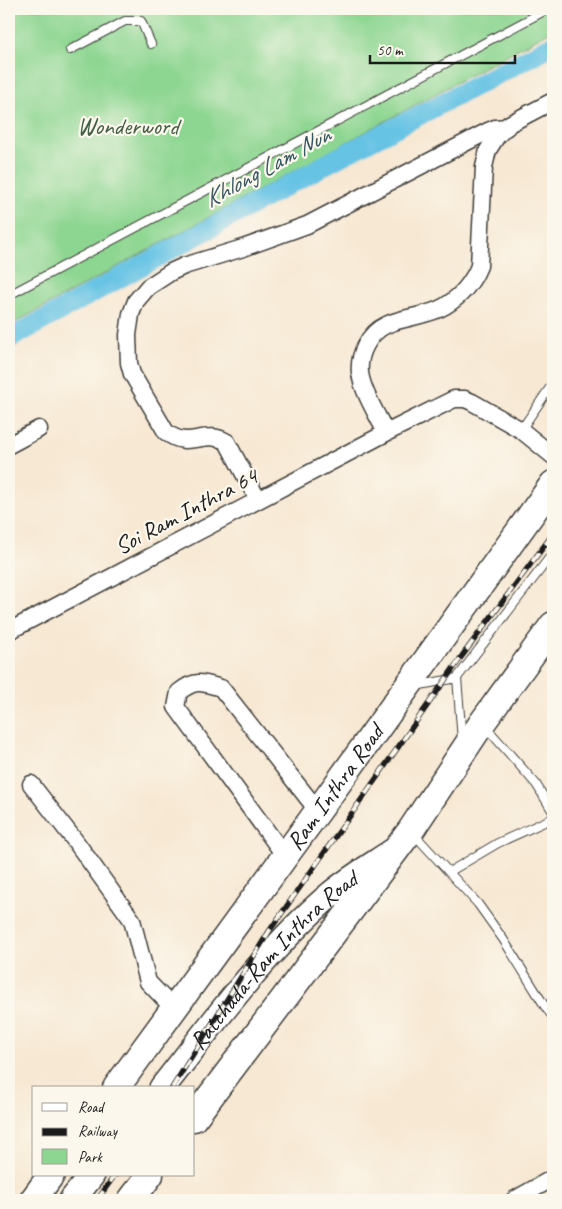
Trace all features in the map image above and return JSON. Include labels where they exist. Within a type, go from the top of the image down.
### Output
[{"type":"highway","name":"Ram Inthra Road","points":[[117,1086],[553,484]]},
{"type":"highway","points":[[195,1117],[405,839],[482,723],[548,636]]},
{"type":"highway","points":[[33,1200],[50,1176]]},
{"type":"highway","points":[[131,1200],[149,1176]]},
{"type":"main road","name":"Ratchada-Ram Inthra Road","points":[[164,1086],[234,997],[292,931],[329,896],[405,839]]},
{"type":"main road","points":[[72,1200],[90,1177]]},
{"type":"street","points":[[386,433],[360,374],[360,359],[365,345],[376,332],[386,325],[432,313],[444,307],[459,296],[473,279],[479,266],[484,167],[488,150],[497,136],[507,127],[553,101]]},
{"type":"street","points":[[258,500],[227,442],[212,436],[187,441],[180,440],[173,438],[166,432],[132,374],[129,363],[128,335],[131,314],[136,301],[148,287],[171,272],[307,225],[488,131],[507,127]]},
{"type":"street","name":"Soi Ram Inthra 64","points":[[9,631],[454,399],[464,399],[472,402],[521,430],[553,456]]},
{"type":"street","points":[[9,445],[39,429]]},
{"type":"street","points":[[285,856],[176,707],[179,692],[188,685],[201,682],[221,688],[318,811]]},
{"type":"street","points":[[30,784],[76,842],[132,920],[148,982],[174,1008]]},
{"type":"street","points":[[514,1200],[553,1178]]},
{"type":"lane","points":[[9,295],[545,9]]},
{"type":"lane","points":[[70,50],[125,21],[141,21],[151,44]]},
{"type":"lane","points":[[521,430],[553,383]]},
{"type":"lane","points":[[407,688],[457,678],[553,553]]},
{"type":"lane","points":[[457,678],[463,751]]},
{"type":"lane","points":[[482,723],[536,784],[553,812]]},
{"type":"lane","points":[[449,872],[498,843],[553,818]]},
{"type":"lane","points":[[405,839],[449,872],[478,904],[553,1017]]},
{"type":"green space","name":"Wonderword","points":[[9,9],[553,9],[553,30],[9,326]]},
{"type":"waterway","name":"Khlong Lam Nun","points":[[9,339],[330,162],[553,45]]},
{"type":"railway","points":[[173,1086],[270,930],[462,656],[553,534]]},
{"type":"railway","points":[[97,1200],[114,1176]]}]
